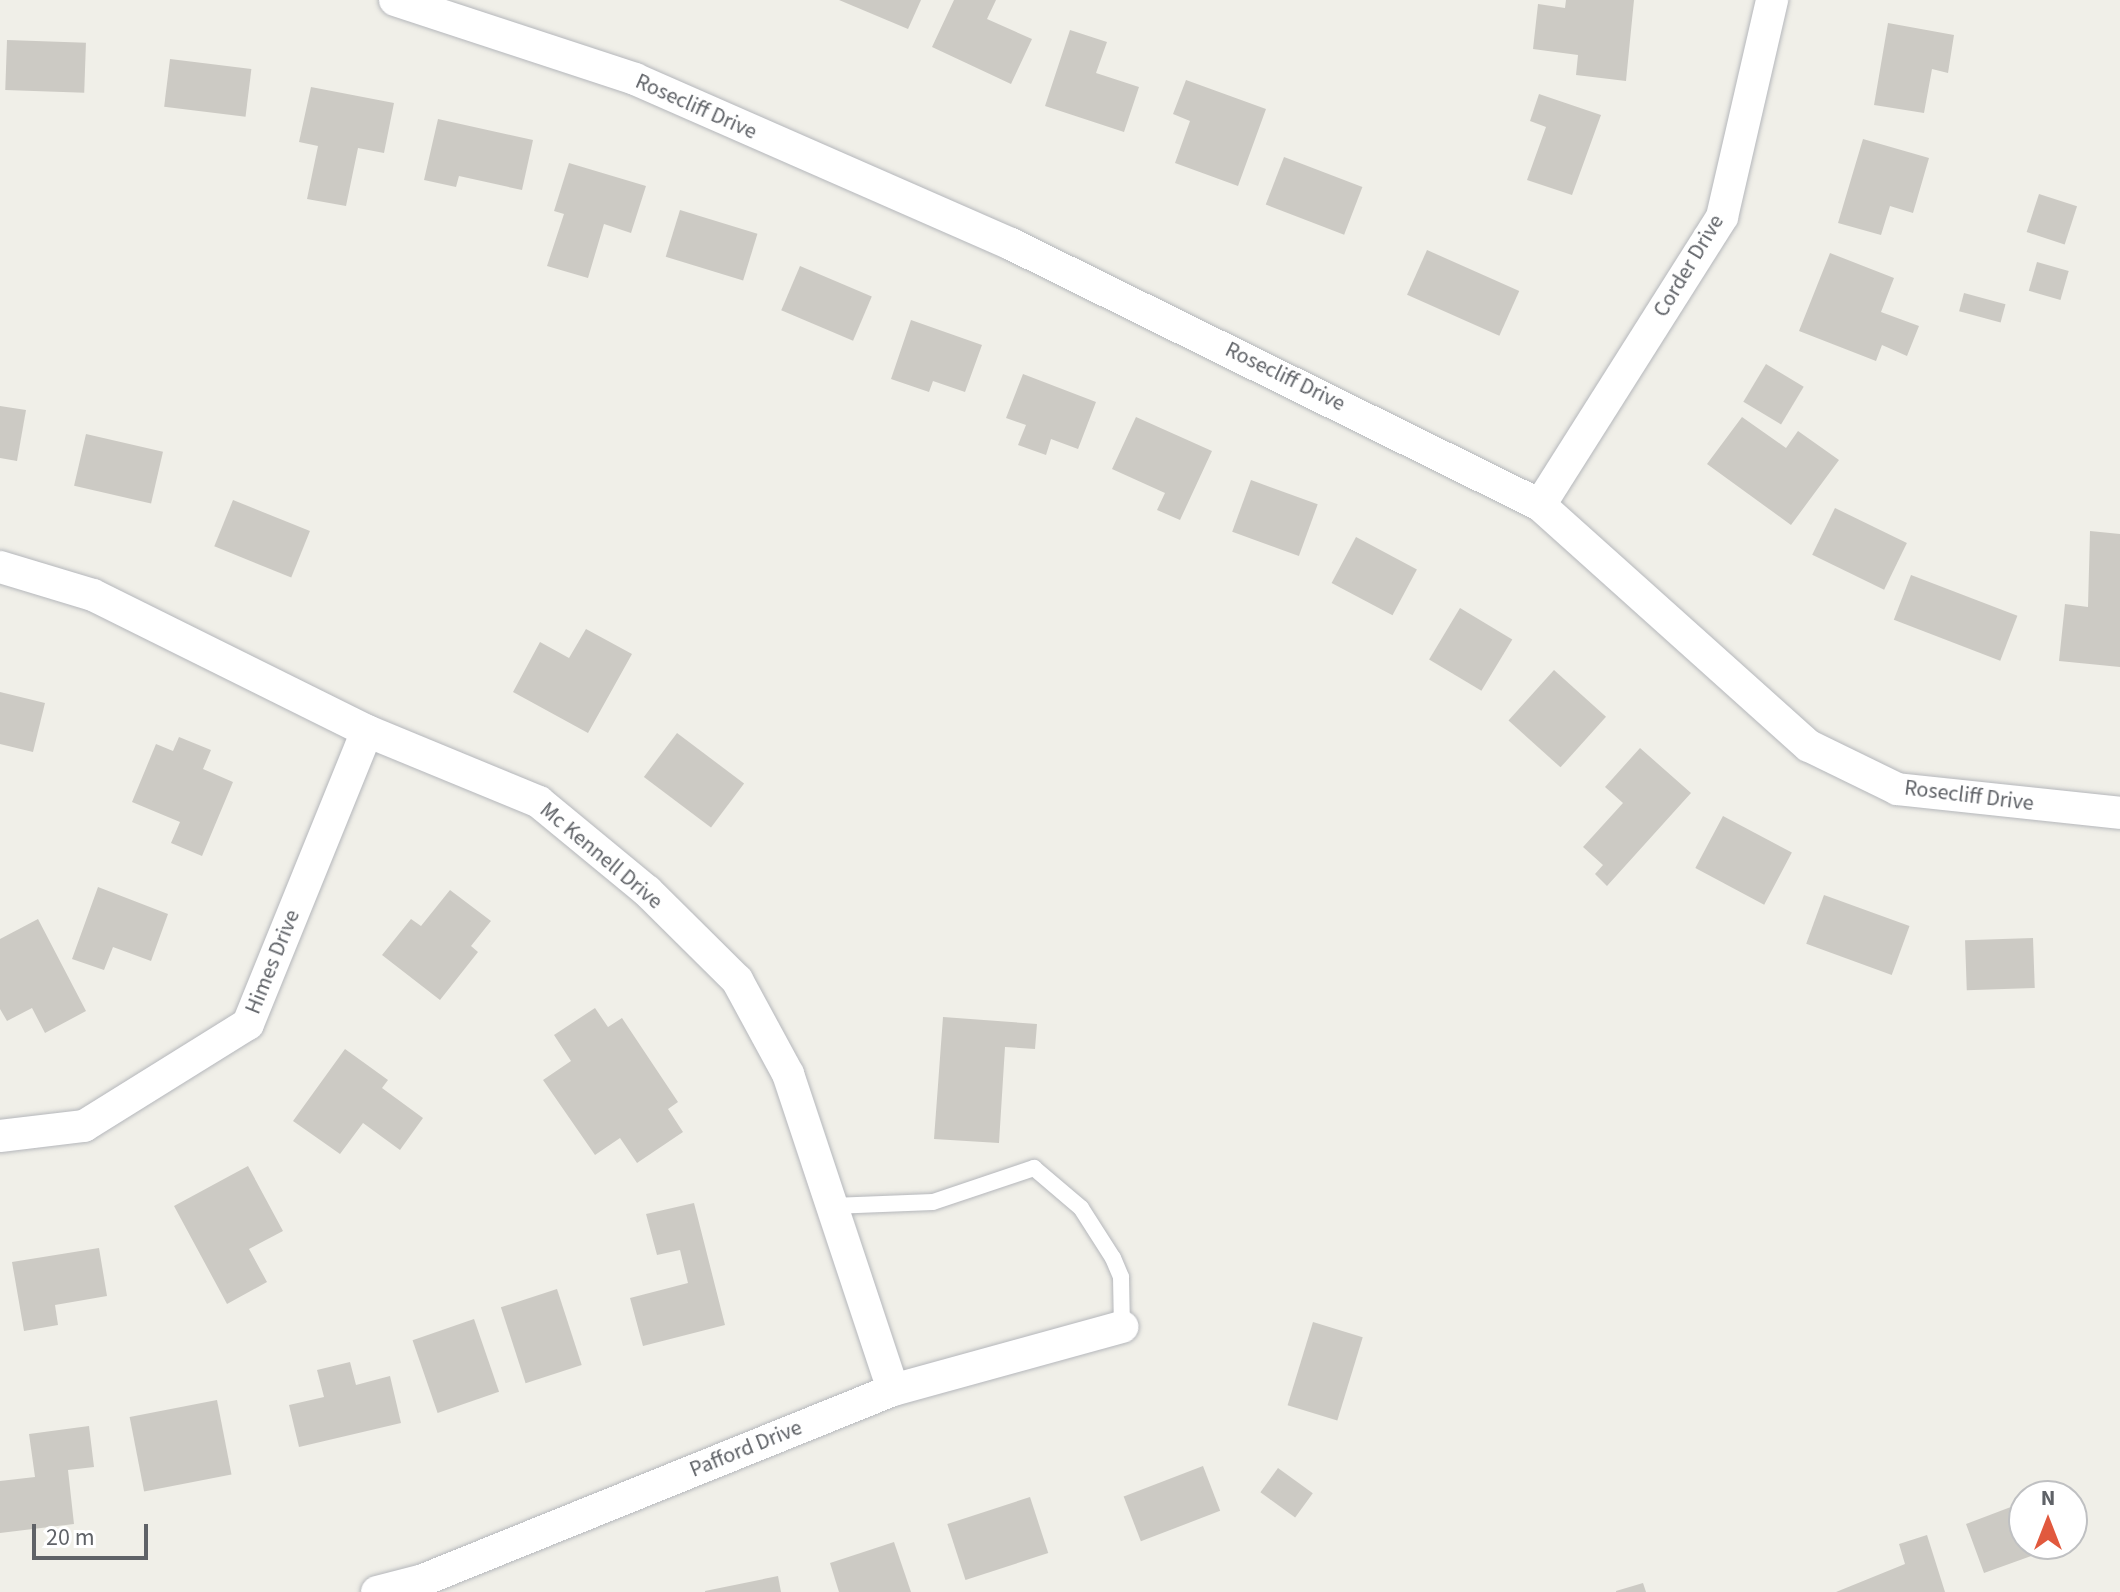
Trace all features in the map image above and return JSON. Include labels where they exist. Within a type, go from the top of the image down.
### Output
[{"type":"street","name":"Rosecliff Drive","points":[[395,0],[635,79],[997,238],[1540,505],[1809,746],[1897,789],[2120,813]]},
{"type":"street","name":"Corder Drive","points":[[1540,505],[1722,217],[1772,0]]},
{"type":"street","name":"Mc Kennell Drive","points":[[0,567],[93,595],[367,731],[539,802],[647,891],[737,980],[788,1074],[893,1390]]},
{"type":"street","name":"Himes Drive","points":[[0,1136],[84,1126],[248,1024],[367,731]]},
{"type":"street","name":"Pafford Drive","points":[[377,1592],[423,1580],[893,1390],[1122,1327]]},
{"type":"lane","points":[[832,1206],[933,1202],[1034,1168],[1081,1208],[1113,1258],[1121,1277],[1122,1327]]},
{"type":"building","points":[[839,0],[921,0],[908,29]]},
{"type":"building","points":[[954,0],[996,0],[987,19],[1032,39],[1011,84],[932,47]]},
{"type":"building","points":[[1566,0],[1634,0],[1626,81],[1576,75],[1578,55],[1533,49],[1538,4],[1565,8]]},
{"type":"building","points":[[1888,23],[1954,35],[1948,73],[1932,69],[1924,113],[1874,105]]},
{"type":"building","points":[[1070,30],[1107,42],[1096,73],[1139,87],[1124,132],[1045,106]]},
{"type":"building","points":[[7,40],[86,43],[84,93],[5,90]]},
{"type":"building","points":[[170,59],[251,69],[246,117],[164,107]]},
{"type":"building","points":[[1186,80],[1266,109],[1238,186],[1175,163],[1190,121],[1173,114]]},
{"type":"building","points":[[311,87],[394,103],[384,153],[358,148],[346,206],[307,199],[318,146],[299,142]]},
{"type":"building","points":[[1539,94],[1601,115],[1572,195],[1527,180],[1546,127],[1530,121]]},
{"type":"building","points":[[438,119],[533,140],[522,190],[459,176],[456,187],[424,180]]},
{"type":"building","points":[[1863,139],[1929,158],[1913,213],[1890,206],[1881,235],[1838,223]]},
{"type":"building","points":[[1284,157],[1362,187],[1344,235],[1266,205]]},
{"type":"building","points":[[569,163],[646,186],[631,233],[604,224],[588,278],[547,266],[564,214],[554,211]]},
{"type":"building","points":[[2039,194],[2077,206],[2065,244],[2027,232]]},
{"type":"building","points":[[680,210],[757,234],[743,281],[666,257]]},
{"type":"building","points":[[1427,250],[1519,291],[1499,336],[1407,295]]},
{"type":"building","points":[[1830,253],[1894,278],[1881,312],[1919,326],[1907,356],[1882,345],[1876,361],[1799,331]]},
{"type":"building","points":[[2037,262],[2069,271],[2060,300],[2029,291]]},
{"type":"building","points":[[800,266],[872,296],[853,341],[781,310]]},
{"type":"building","points":[[1964,293],[2006,304],[2001,322],[1959,311]]},
{"type":"building","points":[[911,320],[982,345],[965,392],[933,381],[929,392],[891,379]]},
{"type":"building","points":[[1766,364],[1804,387],[1781,424],[1743,402]]},
{"type":"building","points":[[1023,374],[1096,402],[1078,449],[1051,439],[1046,455],[1018,445],[1026,425],[1006,418]]},
{"type":"building","points":[[0,406],[26,410],[17,461],[0,458]]},
{"type":"building","points":[[1136,417],[1212,451],[1180,520],[1157,510],[1165,493],[1112,469]]},
{"type":"building","points":[[1742,417],[1786,448],[1798,431],[1839,460],[1791,525],[1707,464]]},
{"type":"building","points":[[86,434],[163,452],[151,503],[74,486]]},
{"type":"building","points":[[1251,480],[1318,504],[1299,556],[1232,532]]},
{"type":"building","points":[[233,500],[310,531],[291,577],[214,546]]},
{"type":"building","points":[[1835,508],[1907,543],[1884,590],[1812,555]]},
{"type":"building","points":[[2090,531],[2120,534],[2120,667],[2059,661],[2065,604],[2088,607]]},
{"type":"building","points":[[1356,537],[1417,569],[1393,615],[1332,583]]},
{"type":"building","points":[[1911,575],[2017,616],[2000,661],[1894,620]]},
{"type":"building","points":[[1460,608],[1512,639],[1481,691],[1429,659]]},
{"type":"building","points":[[586,629],[632,654],[588,733],[513,692],[540,642],[569,658]]},
{"type":"building","points":[[1554,670],[1606,717],[1561,767],[1508,721]]},
{"type":"building","points":[[0,692],[45,703],[33,752],[0,744]]},
{"type":"building","points":[[677,733],[744,784],[711,827],[644,777]]},
{"type":"building","points":[[179,737],[211,750],[203,769],[233,782],[202,856],[171,843],[180,822],[132,802],[156,744],[173,751]]},
{"type":"building","points":[[1640,748],[1691,793],[1607,886],[1595,874],[1603,865],[1583,847],[1623,803],[1605,787]]},
{"type":"building","points":[[1723,816],[1792,853],[1764,905],[1695,868]]},
{"type":"building","points":[[98,887],[168,914],[151,961],[113,947],[104,970],[72,959]]},
{"type":"building","points":[[450,890],[491,921],[471,946],[478,952],[440,1000],[382,955],[411,919],[421,926]]},
{"type":"building","points":[[1824,895],[1910,926],[1892,975],[1806,944]]},
{"type":"building","points":[[38,919],[86,1011],[45,1033],[32,1008],[7,1021],[0,1009],[0,939]]},
{"type":"building","points":[[2033,938],[2035,988],[1967,990],[1965,940]]},
{"type":"building","points":[[595,1008],[608,1027],[622,1018],[678,1102],[668,1109],[683,1132],[637,1163],[620,1138],[595,1155],[543,1080],[571,1061],[554,1035]]},
{"type":"building","points":[[943,1017],[1037,1024],[1035,1049],[1005,1047],[999,1143],[934,1139]]},
{"type":"building","points":[[345,1049],[388,1080],[382,1088],[423,1118],[400,1150],[363,1123],[340,1154],[293,1121]]},
{"type":"building","points":[[248,1166],[283,1231],[249,1249],[267,1282],[227,1304],[174,1206]]},
{"type":"building","points":[[694,1203],[725,1325],[643,1346],[630,1298],[688,1283],[680,1250],[657,1255],[646,1214]]},
{"type":"building","points":[[99,1248],[107,1296],[55,1305],[58,1325],[24,1331],[12,1262]]},
{"type":"building","points":[[557,1289],[582,1365],[526,1383],[501,1307]]},
{"type":"building","points":[[474,1319],[499,1392],[438,1413],[413,1340]]},
{"type":"building","points":[[1313,1322],[1363,1337],[1337,1420],[1288,1405]]},
{"type":"building","points":[[350,1362],[356,1385],[390,1376],[401,1423],[299,1447],[289,1405],[324,1397],[317,1370]]},
{"type":"building","points":[[217,1400],[232,1475],[144,1492],[130,1417]]},
{"type":"building","points":[[89,1426],[94,1467],[68,1470],[74,1524],[0,1533],[0,1481],[35,1477],[29,1434]]},
{"type":"building","points":[[1203,1466],[1220,1511],[1141,1541],[1124,1496]]},
{"type":"building","points":[[1278,1468],[1313,1493],[1295,1518],[1260,1492]]},
{"type":"building","points":[[1030,1497],[1048,1553],[965,1580],[947,1524]]},
{"type":"building","points":[[2008,1508],[2008,1560],[2020,1560],[1984,1573],[1966,1524]]},
{"type":"building","points":[[1927,1535],[1945,1592],[1836,1592],[1905,1564],[1899,1544]]},
{"type":"building","points":[[894,1542],[911,1592],[839,1592],[830,1563]]},
{"type":"building","points":[[778,1576],[781,1592],[705,1592],[705,1591]]},
{"type":"building","points":[[1643,1583],[1646,1592],[1616,1592],[1616,1591]]}]
